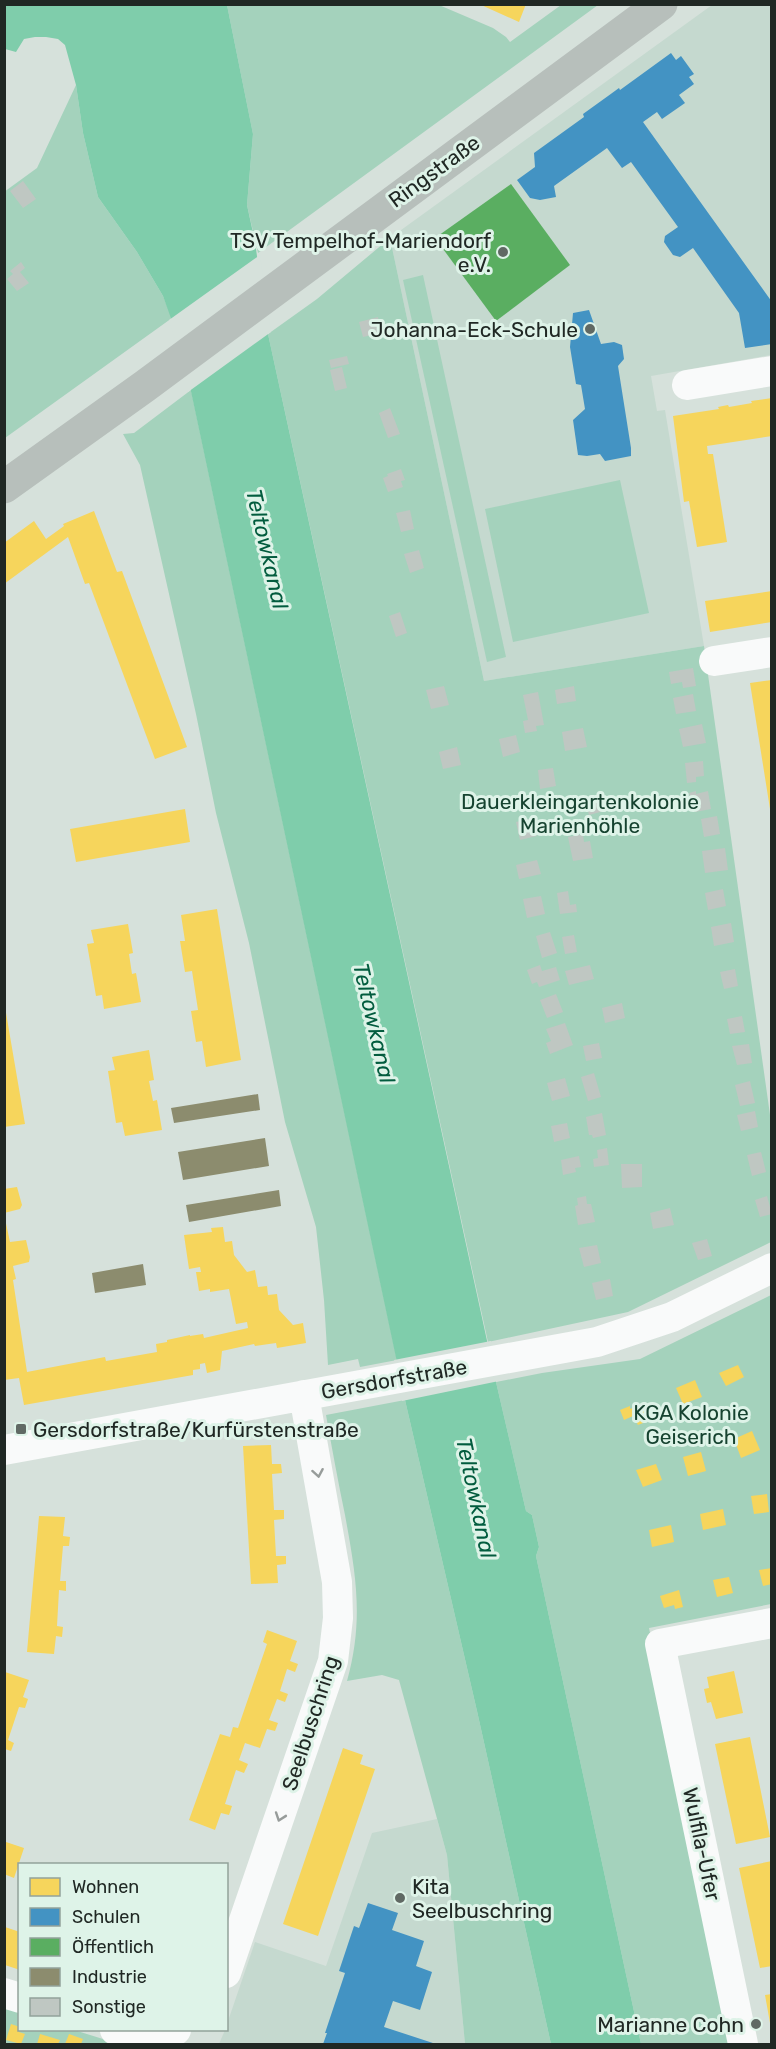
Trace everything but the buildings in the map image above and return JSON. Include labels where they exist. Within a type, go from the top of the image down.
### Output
[{"type":"main road","name":"Ringstraße","points":[[4,487],[145,386],[661,4]]},
{"type":"street","points":[[687,385],[771,371]]},
{"type":"street","points":[[714,661],[771,652]]},
{"type":"street","name":"Gersdorfstraße","points":[[4,1450],[597,1342],[672,1317],[771,1268]]},
{"type":"street","name":"Seelbuschring","points":[[228,1967],[333,1660],[338,1618],[337,1582],[304,1395]]},
{"type":"street","name":"Wulfila-Ufer","points":[[743,2044],[660,1644],[771,1623]]},
{"type":"street","points":[[118,2031],[135,2036],[154,2036],[172,2031]]},
{"type":"shaded area","name":"Johanna-Eck-Schule","points":[[712,5],[771,5],[771,355],[651,376],[657,411],[665,410],[704,646],[484,681],[390,238]]},
{"type":"shaded area","name":"Kita Seelbuschring","points":[[437,1819],[447,1855],[465,2044],[219,2044],[225,2031],[228,2031],[228,2021],[255,1942],[326,1966],[372,1833]]},
{"type":"green space","points":[[227,5],[439,5],[493,28],[510,42],[561,5],[598,5],[258,253],[247,205],[253,134]]},
{"type":"green space","points":[[76,85],[83,133],[98,197],[137,252],[163,296],[172,318],[5,438],[4,192],[37,168]]},
{"type":"green space","name":"Dauerkleingartenkolonie Marienhöhle","points":[[390,238],[484,681],[704,646],[771,1122],[771,1242],[628,1312],[488,1342],[268,334],[317,299]]},
{"type":"green space","points":[[423,275],[506,657],[487,662],[403,280]]},
{"type":"green space","points":[[191,390],[397,1360],[360,1367],[358,1359],[328,1365],[316,1227],[285,1122],[249,943],[216,813],[140,465],[123,434],[134,433]]},
{"type":"green space","points":[[620,480],[649,613],[513,642],[485,509]]},
{"type":"green space","name":"KGA Kolonie Geiserich","points":[[771,1295],[771,1604],[649,1628],[735,2044],[641,2044],[536,1556],[539,1547],[532,1515],[526,1511],[496,1382],[640,1359]]},
{"type":"green space","points":[[405,1400],[551,2044],[465,2044],[447,1855],[399,1680],[382,1675],[347,1681],[357,1617],[355,1578],[326,1415]]},
{"type":"green space","points":[[4,2006],[18,2011],[18,2031],[77,2031],[119,2044],[5,2044]]},
{"type":"water","name":"Teltowkanal","points":[[5,5],[227,5],[253,134],[247,205],[255,242],[268,334],[496,1382],[526,1511],[532,1515],[539,1547],[536,1556],[641,2044],[551,2044],[405,1400],[182,349],[163,296],[137,252],[98,197],[83,133],[76,85],[65,45],[58,39],[35,37],[24,39],[16,52],[5,49]]},
{"type":"pier","points":[[260,255],[271,332],[188,392],[179,350],[169,320]]},
{"type":"pier","points":[[491,1341],[499,1381],[402,1401],[394,1360]]},
{"type":"place","name":"TSV Tempelhof-Mariendorf e.V.","points":[[503,252]]},
{"type":"place","name":"Johanna-Eck-Schule","points":[[590,329]]},
{"type":"place","name":"Gersdorfstraße/Kurfürstenstraße","points":[[21,1429]]},
{"type":"place","name":"Kita Seelbuschring","points":[[400,1898]]},
{"type":"place","name":"Marianne Cohn","points":[[756,2024]]}]
